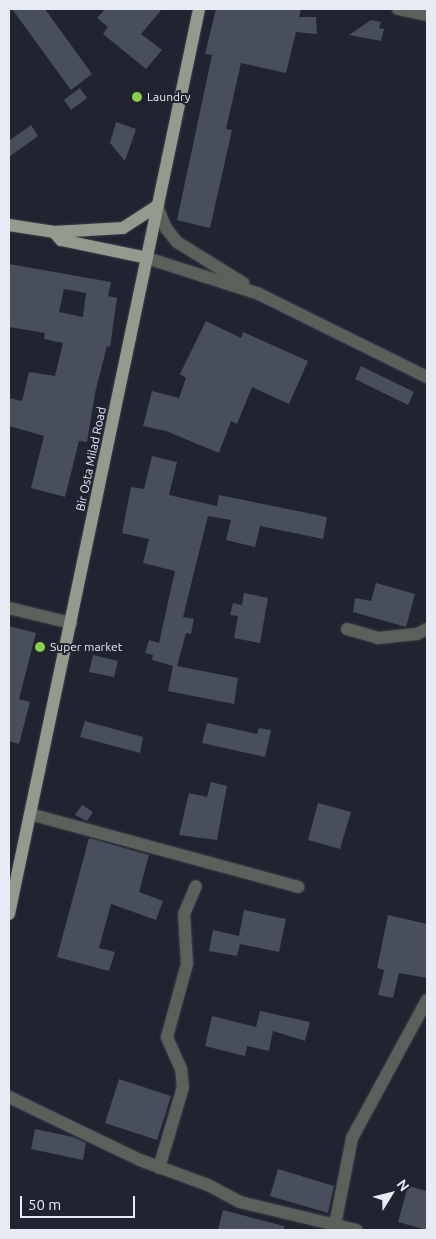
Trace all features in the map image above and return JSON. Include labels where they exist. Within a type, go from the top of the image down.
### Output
[{"type":"main road","name":"Bir Osta Milad Road","points":[[9,914],[72,623],[157,206],[200,9]]},
{"type":"main road","points":[[9,225],[54,232],[122,228],[141,219],[157,206]]},
{"type":"main road","points":[[54,232],[61,240],[147,258]]},
{"type":"street","points":[[398,9],[427,15]]},
{"type":"street","points":[[157,206],[166,228],[177,242],[259,294],[427,377]]},
{"type":"street","points":[[147,258],[259,294]]},
{"type":"street","points":[[9,608],[72,623]]},
{"type":"street","points":[[347,629],[378,638],[417,634],[427,629]]},
{"type":"street","points":[[30,814],[298,886]]},
{"type":"street","points":[[159,1168],[183,1087],[181,1070],[167,1037],[187,964],[184,914],[196,886]]},
{"type":"street","points":[[335,1225],[352,1138],[427,1000]]},
{"type":"street","points":[[9,1097],[159,1168],[208,1185],[240,1202],[357,1230]]},
{"type":"building","points":[[12,9],[45,9],[92,74],[71,90]]},
{"type":"building","points":[[105,9],[162,9],[141,34],[162,50],[146,69],[103,34],[108,27],[97,18]]},
{"type":"building","points":[[216,9],[301,9],[299,17],[316,17],[317,34],[296,32],[286,73],[241,63],[226,129],[232,130],[210,228],[177,220],[212,55],[205,54]]},
{"type":"building","points":[[371,20],[381,22],[379,28],[384,29],[381,41],[349,35]]},
{"type":"building","points":[[80,88],[87,98],[71,110],[64,100]]},
{"type":"building","points":[[116,122],[136,129],[125,161],[110,143]]},
{"type":"building","points":[[31,125],[38,136],[9,157],[9,141]]},
{"type":"building","points":[[9,264],[111,282],[108,296],[117,298],[110,347],[107,346],[95,393],[87,442],[79,441],[65,497],[31,488],[44,436],[9,426],[9,398],[22,401],[29,372],[55,376],[63,343],[44,339],[45,333],[9,327]],"holes":[[[64,289],[86,293],[83,317],[59,312]]]},
{"type":"building","points":[[206,321],[241,338],[243,332],[308,361],[289,404],[252,387],[237,424],[231,421],[219,453],[166,431],[143,426],[152,391],[179,398],[186,378],[180,374]]},
{"type":"building","points":[[361,366],[414,392],[408,405],[355,379]]},
{"type":"building","points":[[152,456],[177,462],[169,495],[217,506],[219,495],[327,517],[323,539],[260,526],[255,547],[226,540],[231,520],[208,516],[183,617],[194,619],[191,634],[186,633],[177,666],[238,678],[234,704],[168,691],[173,666],[152,660],[153,655],[145,653],[149,640],[159,643],[175,571],[143,563],[149,539],[122,533],[131,487],[144,489]]},
{"type":"building","points":[[376,583],[415,594],[406,627],[353,612],[355,598],[371,601]]},
{"type":"building","points":[[244,593],[268,598],[260,643],[234,638],[238,616],[230,615],[233,603],[242,605]]},
{"type":"building","points":[[9,626],[36,633],[19,699],[30,702],[19,744],[9,741]]},
{"type":"building","points":[[93,655],[118,661],[114,677],[89,672]]},
{"type":"building","points":[[85,721],[143,737],[140,753],[80,737]]},
{"type":"building","points":[[207,723],[257,734],[259,728],[271,730],[265,757],[202,743]]},
{"type":"building","points":[[211,782],[227,786],[217,840],[179,835],[189,793],[207,797]]},
{"type":"building","points":[[318,803],[351,812],[340,849],[308,840]]},
{"type":"building","points":[[82,805],[93,812],[87,821],[75,815]]},
{"type":"building","points":[[89,838],[149,855],[139,892],[163,901],[156,920],[111,904],[99,948],[115,952],[109,971],[57,957]]},
{"type":"building","points":[[244,910],[286,919],[279,952],[240,944],[237,956],[209,951],[213,930],[239,936]]},
{"type":"building","points":[[388,915],[427,924],[427,978],[399,973],[393,998],[378,995],[384,970],[377,968]]},
{"type":"building","points":[[260,1011],[310,1022],[305,1041],[273,1031],[269,1051],[247,1046],[245,1056],[205,1046],[212,1016],[256,1027]]},
{"type":"building","points":[[119,1079],[171,1096],[157,1140],[105,1123]]},
{"type":"building","points":[[35,1129],[73,1137],[86,1143],[83,1160],[31,1149]]},
{"type":"building","points":[[278,1169],[334,1186],[328,1213],[270,1196]]},
{"type":"building","points":[[408,1186],[427,1191],[427,1230],[398,1222]]},
{"type":"building","points":[[223,1210],[284,1226],[284,1230],[218,1230]]},
{"type":"place","name":"Laundry","points":[[137,97]]},
{"type":"place","name":"Super market","points":[[40,647]]}]
